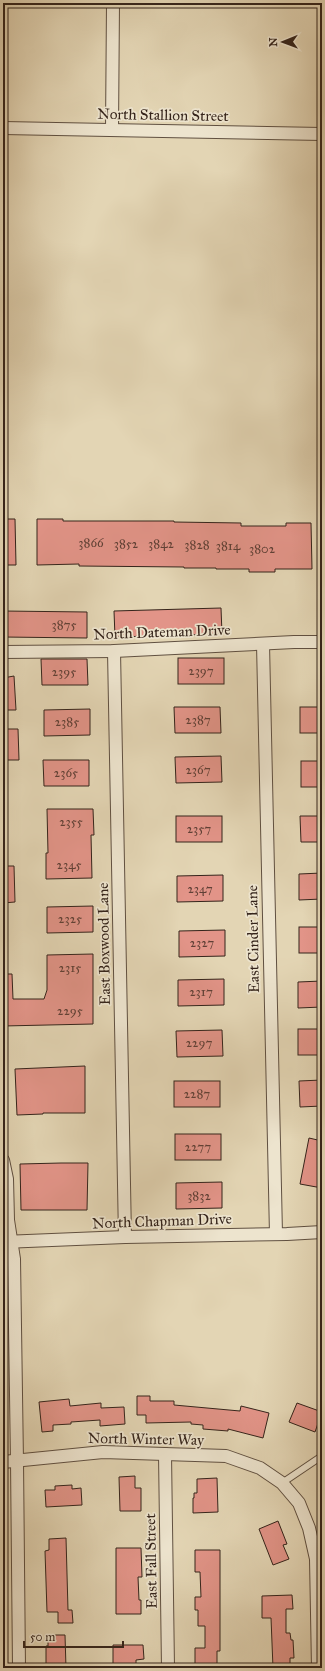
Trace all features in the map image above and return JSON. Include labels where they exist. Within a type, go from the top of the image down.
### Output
[{"type":"street","points":[[112,130],[113,3]]},
{"type":"street","name":"North Stallion Street","points":[[3,128],[322,134]]},
{"type":"street","name":"North Dateman Drive","points":[[3,652],[114,651],[294,642],[322,642]]},
{"type":"street","name":"East Cinder Lane","points":[[263,644],[276,1234]]},
{"type":"street","name":"East Boxwood Lane","points":[[114,651],[125,1237]]},
{"type":"street","points":[[3,1160],[7,1178],[7,1242],[14,1259],[19,1668]]},
{"type":"street","name":"North Chapman Drive","points":[[7,1242],[125,1237],[322,1232]]},
{"type":"street","name":"North Winter Way","points":[[3,1462],[103,1452],[226,1456],[260,1468],[282,1483],[299,1503],[309,1528],[316,1559],[318,1668]]},
{"type":"street","name":"East Fall Street","points":[[165,1454],[168,1668]]},
{"type":"lane","points":[[282,1483],[319,1458]]},
{"type":"building","points":[[3,519],[15,519],[16,565],[3,565]]},
{"type":"building","points":[[37,519],[63,519],[63,521],[174,521],[241,523],[241,526],[286,526],[286,523],[311,523],[312,569],[275,569],[275,572],[249,572],[249,569],[79,566],[79,564],[37,565]]},
{"type":"building","points":[[221,608],[222,634],[115,637],[114,611]]},
{"type":"building","points":[[3,611],[87,612],[87,638],[3,637]]},
{"type":"building","points":[[178,658],[224,658],[224,684],[178,684]]},
{"type":"building","points":[[41,659],[87,659],[88,685],[42,685]]},
{"type":"building","points":[[14,676],[16,710],[3,710],[3,678]]},
{"type":"building","points":[[174,707],[220,707],[221,733],[175,733]]},
{"type":"building","points":[[300,707],[322,707],[322,733],[300,733]]},
{"type":"building","points":[[90,709],[90,735],[44,736],[44,710]]},
{"type":"building","points":[[3,729],[18,729],[19,760],[3,760]]},
{"type":"building","points":[[221,756],[222,782],[176,783],[175,757]]},
{"type":"building","points":[[43,760],[89,760],[89,786],[44,786]]},
{"type":"building","points":[[301,761],[322,761],[322,787],[301,787]]},
{"type":"building","points":[[47,809],[93,809],[94,835],[91,835],[92,878],[46,879],[46,853],[48,853]]},
{"type":"building","points":[[176,816],[222,816],[222,842],[176,842]]},
{"type":"building","points":[[300,816],[322,816],[322,842],[301,842]]},
{"type":"building","points":[[3,866],[14,866],[15,902],[3,903]]},
{"type":"building","points":[[322,873],[322,899],[299,900],[299,874]]},
{"type":"building","points":[[223,875],[223,901],[177,902],[177,876]]},
{"type":"building","points":[[93,906],[93,932],[47,933],[47,907]]},
{"type":"building","points":[[299,927],[322,927],[322,953],[299,953]]},
{"type":"building","points":[[225,930],[225,956],[179,957],[179,931]]},
{"type":"building","points":[[93,954],[93,1024],[3,1026],[3,974],[12,974],[13,999],[44,999],[47,990],[47,955]]},
{"type":"building","points":[[224,979],[224,1005],[178,1006],[178,980]]},
{"type":"building","points":[[322,981],[322,1007],[298,1008],[298,982]]},
{"type":"building","points":[[298,1029],[322,1029],[322,1055],[298,1055]]},
{"type":"building","points":[[222,1030],[223,1056],[177,1057],[176,1031]]},
{"type":"building","points":[[85,1066],[85,1113],[43,1113],[17,1115],[15,1069]]},
{"type":"building","points":[[322,1080],[322,1106],[300,1107],[299,1081]]},
{"type":"building","points":[[174,1081],[220,1081],[220,1107],[174,1107]]},
{"type":"building","points":[[175,1134],[221,1134],[221,1160],[175,1160]]},
{"type":"building","points":[[309,1138],[322,1141],[322,1188],[300,1184]]},
{"type":"building","points":[[88,1163],[87,1210],[21,1210],[20,1164]]},
{"type":"building","points":[[222,1182],[222,1208],[176,1209],[176,1183]]},
{"type":"building","points":[[137,1396],[150,1396],[150,1401],[174,1401],[174,1405],[240,1411],[241,1406],[269,1413],[263,1438],[228,1429],[228,1431],[203,1429],[203,1425],[191,1424],[191,1422],[146,1423],[146,1415],[137,1415]]},
{"type":"building","points":[[69,1399],[70,1406],[101,1403],[101,1408],[124,1407],[125,1424],[100,1426],[100,1420],[71,1422],[71,1424],[53,1425],[53,1431],[42,1432],[39,1402]]},
{"type":"building","points":[[297,1403],[322,1412],[315,1432],[289,1422]]},
{"type":"building","points":[[135,1476],[135,1488],[141,1488],[141,1511],[120,1511],[119,1477]]},
{"type":"building","points":[[217,1478],[218,1512],[193,1513],[193,1498],[194,1493],[197,1493],[197,1479]]},
{"type":"building","points":[[72,1485],[72,1489],[81,1488],[82,1505],[46,1507],[45,1490],[55,1490],[55,1486]]},
{"type":"building","points":[[278,1521],[287,1544],[283,1545],[289,1559],[273,1565],[259,1529]]},
{"type":"building","points":[[66,1538],[68,1610],[72,1610],[73,1623],[58,1623],[58,1612],[47,1612],[45,1551],[49,1550],[49,1539]]},
{"type":"building","points":[[116,1548],[141,1548],[142,1577],[138,1577],[141,1614],[116,1614]]},
{"type":"building","points":[[195,1550],[220,1550],[220,1651],[217,1651],[217,1668],[199,1668],[199,1665],[195,1665],[195,1648],[205,1648],[205,1626],[198,1626],[198,1610],[195,1610],[195,1597],[201,1597],[200,1572],[195,1572]]},
{"type":"building","points":[[292,1595],[293,1609],[286,1609],[286,1633],[290,1633],[291,1640],[293,1640],[294,1658],[290,1658],[290,1668],[273,1668],[271,1618],[262,1618],[262,1596]]},
{"type":"building","points":[[48,1635],[65,1635],[66,1668],[46,1668],[46,1646],[48,1646]]},
{"type":"building","points":[[113,1645],[143,1645],[144,1659],[136,1660],[136,1668],[113,1668]]}]
